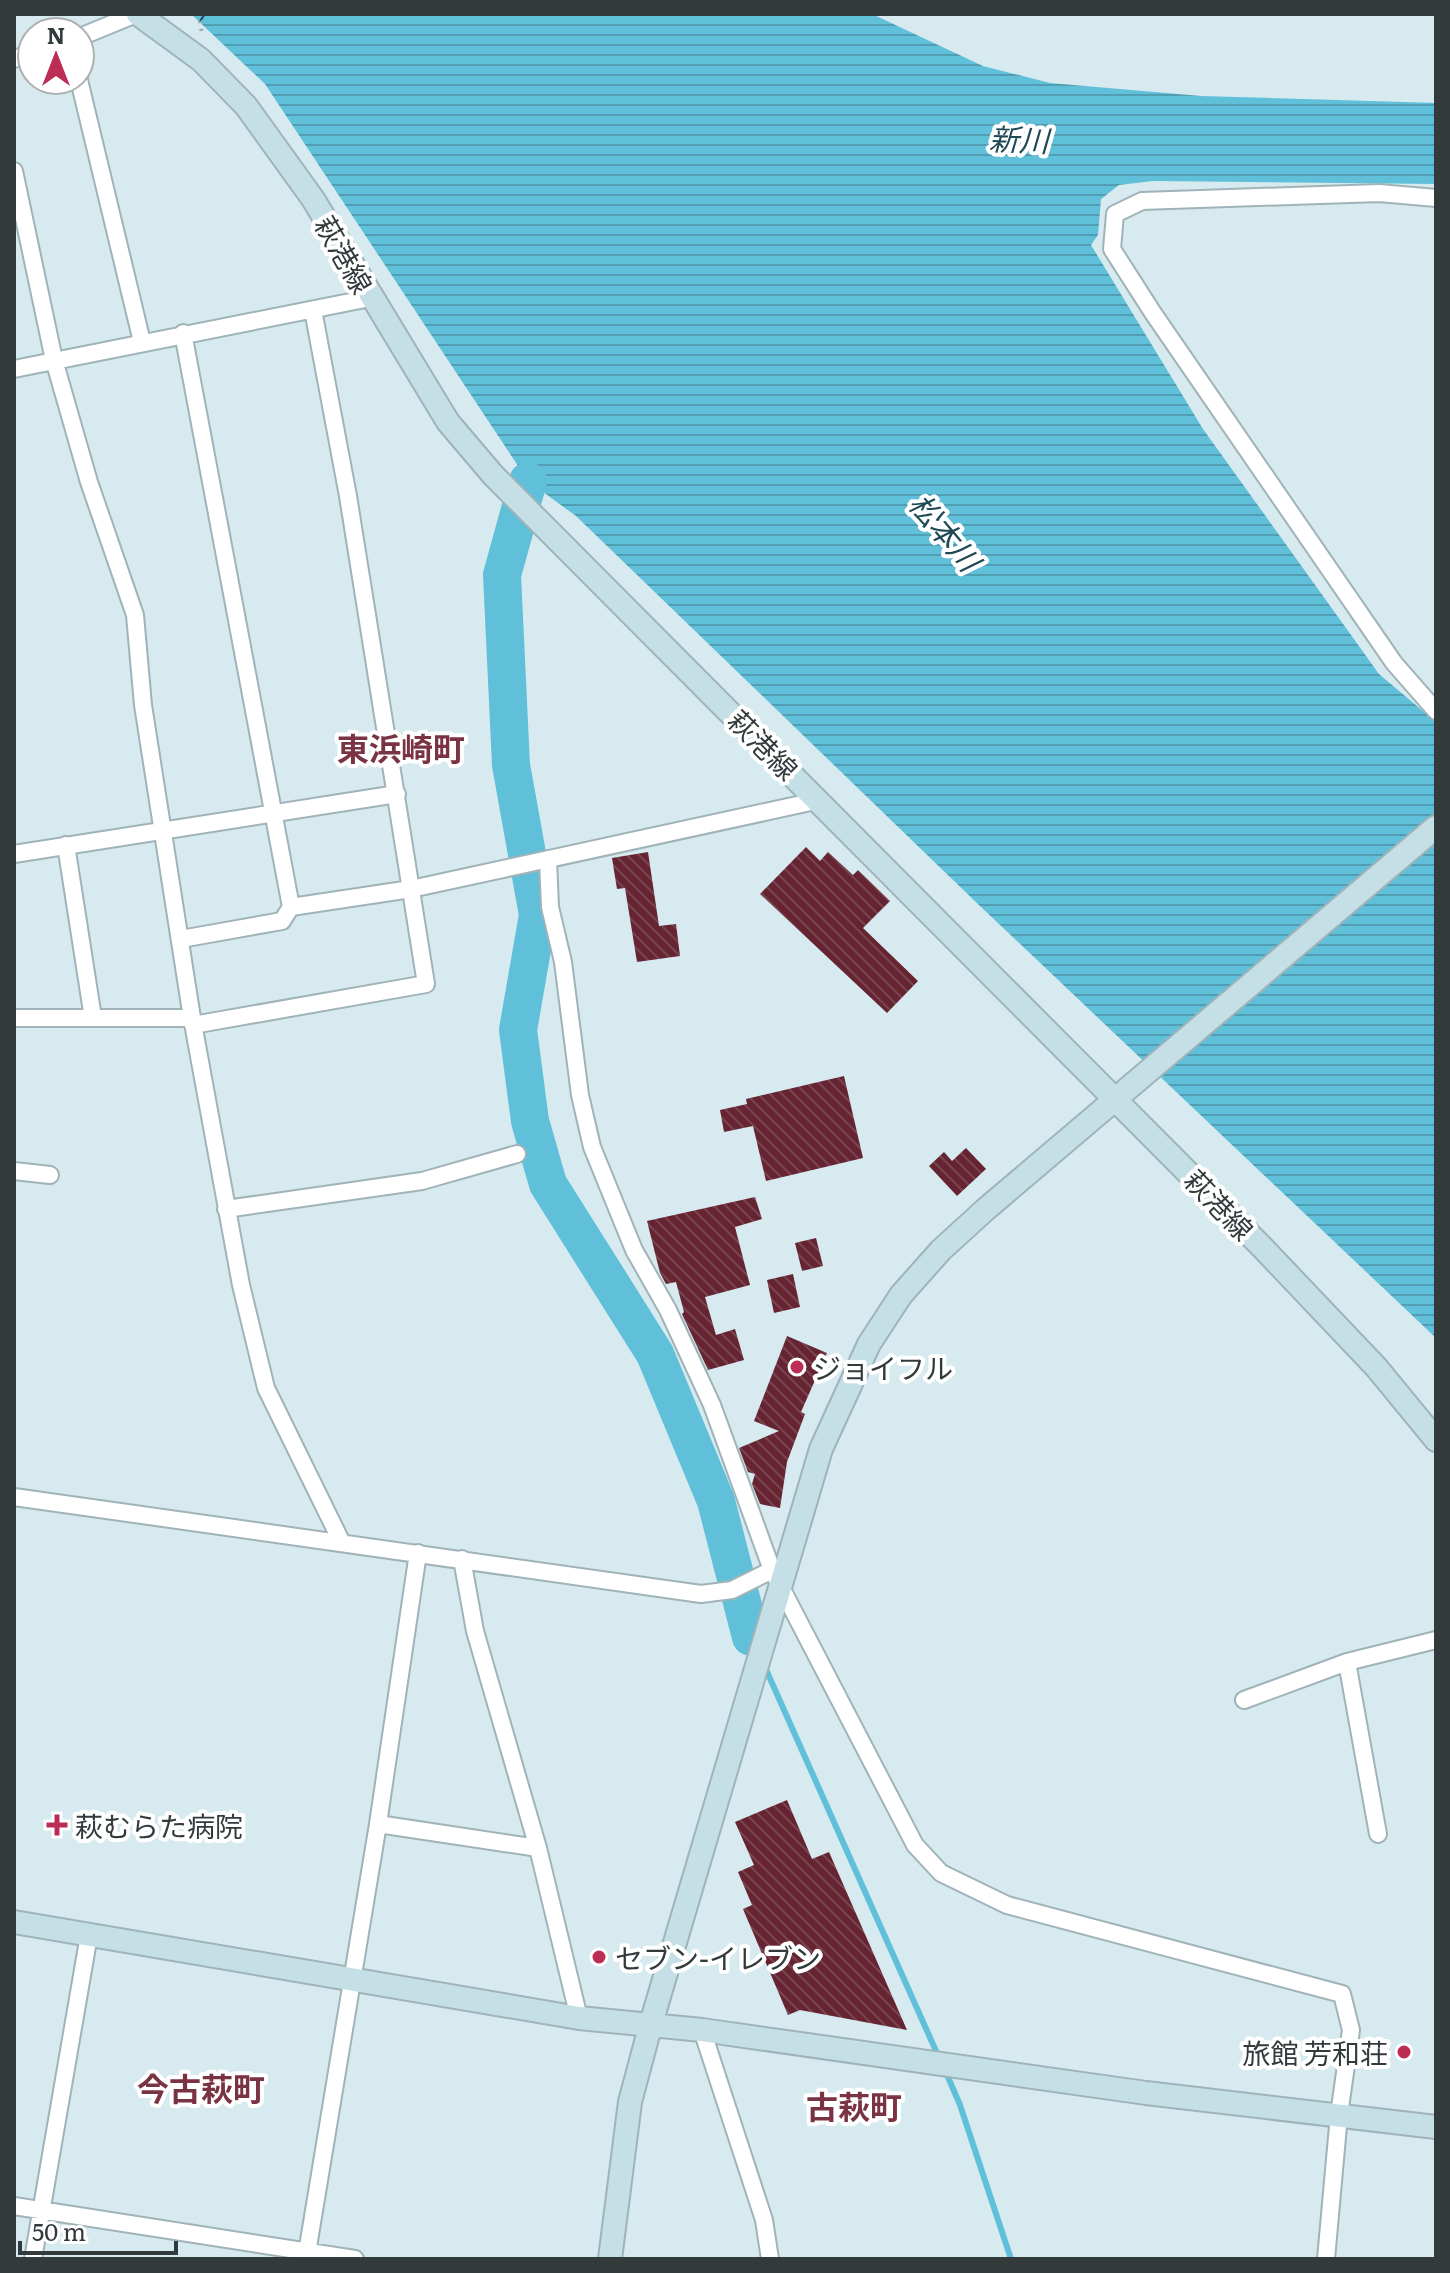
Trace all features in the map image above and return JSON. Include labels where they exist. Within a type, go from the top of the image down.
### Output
[{"type":"street","points":[[96,31],[137,14]]},
{"type":"street","name":"萩港線","points":[[137,14],[201,60],[246,106],[313,199],[370,298],[448,422],[493,475],[1114,1096],[1376,1367],[1436,1440]]},
{"type":"street","points":[[83,96],[142,342]]},
{"type":"street","points":[[14,171],[16,196],[54,360],[89,482],[135,615],[143,705],[193,1021],[226,1209],[266,1388],[342,1543]]},
{"type":"street","points":[[1436,198],[1379,193],[1142,201],[1115,214],[1112,249],[1224,420],[1385,650],[1436,711]]},
{"type":"street","points":[[14,369],[370,298]]},
{"type":"street","points":[[14,1018],[193,1021],[426,984],[348,496],[313,310]]},
{"type":"street","points":[[181,939],[282,921],[291,907],[183,333]]},
{"type":"street","points":[[14,854],[397,794]]},
{"type":"street","points":[[291,907],[411,889],[820,800]]},
{"type":"street","points":[[610,2259],[630,2102],[776,1578],[821,1449],[869,1344],[901,1295],[941,1250],[1114,1096],[1146,1074],[1436,827]]},
{"type":"street","points":[[66,845],[93,1018]]},
{"type":"street","points":[[544,861],[550,907],[563,962],[580,1095],[592,1147],[634,1250],[712,1405],[776,1578],[925,1859],[963,1886],[1007,1905],[1342,1994],[1351,2030],[1339,2115],[1326,2259]]},
{"type":"street","points":[[226,1209],[422,1181],[517,1154]]},
{"type":"street","points":[[14,1171],[50,1175]]},
{"type":"street","points":[[14,1497],[701,1594],[732,1590],[776,1578]]},
{"type":"street","points":[[307,2255],[378,1824],[418,1553]]},
{"type":"street","points":[[462,1559],[475,1631],[538,1848],[579,2018]]},
{"type":"street","points":[[1244,1700],[1347,1662],[1436,1640]]},
{"type":"street","points":[[1347,1662],[1378,1834]]},
{"type":"street","points":[[378,1824],[538,1848]]},
{"type":"street","points":[[14,1922],[579,2018],[702,2030],[1146,2093],[1436,2127]]},
{"type":"street","points":[[33,2259],[89,1935]]},
{"type":"street","points":[[702,2030],[764,2220],[770,2259]]},
{"type":"street","points":[[14,2206],[307,2255],[355,2259]]},
{"type":"water","points":[[191,14],[872,14],[983,66],[1050,83],[1201,96],[1436,103],[1436,184],[1153,181],[1119,185],[1101,199],[1098,235],[1091,245],[1203,429],[1379,674],[1436,722],[1436,1338],[980,906],[576,516],[528,481],[265,84]]},
{"type":"building","points":[[806,847],[820,861],[828,852],[853,875],[858,870],[890,901],[863,928],[918,981],[887,1013],[760,894]]},
{"type":"building","points":[[648,852],[659,926],[676,924],[680,956],[637,962],[625,888],[617,889],[612,858]]},
{"type":"building","points":[[844,1076],[863,1158],[766,1181],[753,1126],[724,1132],[720,1110],[747,1104],[746,1099]]},
{"type":"building","points":[[966,1148],[986,1169],[957,1196],[929,1166],[944,1152],[952,1161]]},
{"type":"building","points":[[755,1197],[762,1219],[735,1227],[750,1285],[705,1297],[716,1335],[735,1329],[744,1360],[708,1370],[682,1314],[676,1282],[666,1284],[660,1273],[647,1221]]},
{"type":"building","points":[[816,1238],[823,1266],[802,1271],[795,1243]]},
{"type":"building","points":[[793,1274],[800,1307],[774,1313],[767,1280]]},
{"type":"building","points":[[787,1336],[827,1353],[801,1412],[805,1414],[787,1462],[780,1508],[760,1504],[752,1484],[755,1474],[748,1472],[739,1448],[779,1431],[754,1421]]},
{"type":"building","points":[[787,1800],[812,1859],[829,1852],[907,2030],[800,2010],[788,2015],[743,1909],[752,1905],[738,1872],[754,1865],[735,1822]]},
{"type":"waterway","points":[[528,481],[502,575],[511,765],[538,915],[518,1030],[530,1121],[548,1184],[655,1354],[716,1501],[751,1637]]},
{"type":"waterway","points":[[764,1665],[940,2060]]},
{"type":"waterway","points":[[945,2070],[960,2105],[1011,2259]]},
{"type":"ferry route","points":[[200,21],[205,14]]},
{"type":"place","name":"ジョイフル","points":[[797,1367]]},
{"type":"place","name":"萩むらた病院","points":[[57,1825]]},
{"type":"place","name":"セブン-イレブン","points":[[599,1957]]},
{"type":"place","name":"旅館 芳和荘","points":[[1404,2052]]},
{"type":"district","name":"東浜崎町","points":[[401,747]]},
{"type":"district","name":"今古萩町","points":[[201,2087]]},
{"type":"district","name":"古萩町","points":[[854,2105]]},
{"type":"water label","name":"新川","points":[[1019,138]]},
{"type":"water label","name":"松本川","points":[[946,531]]}]
